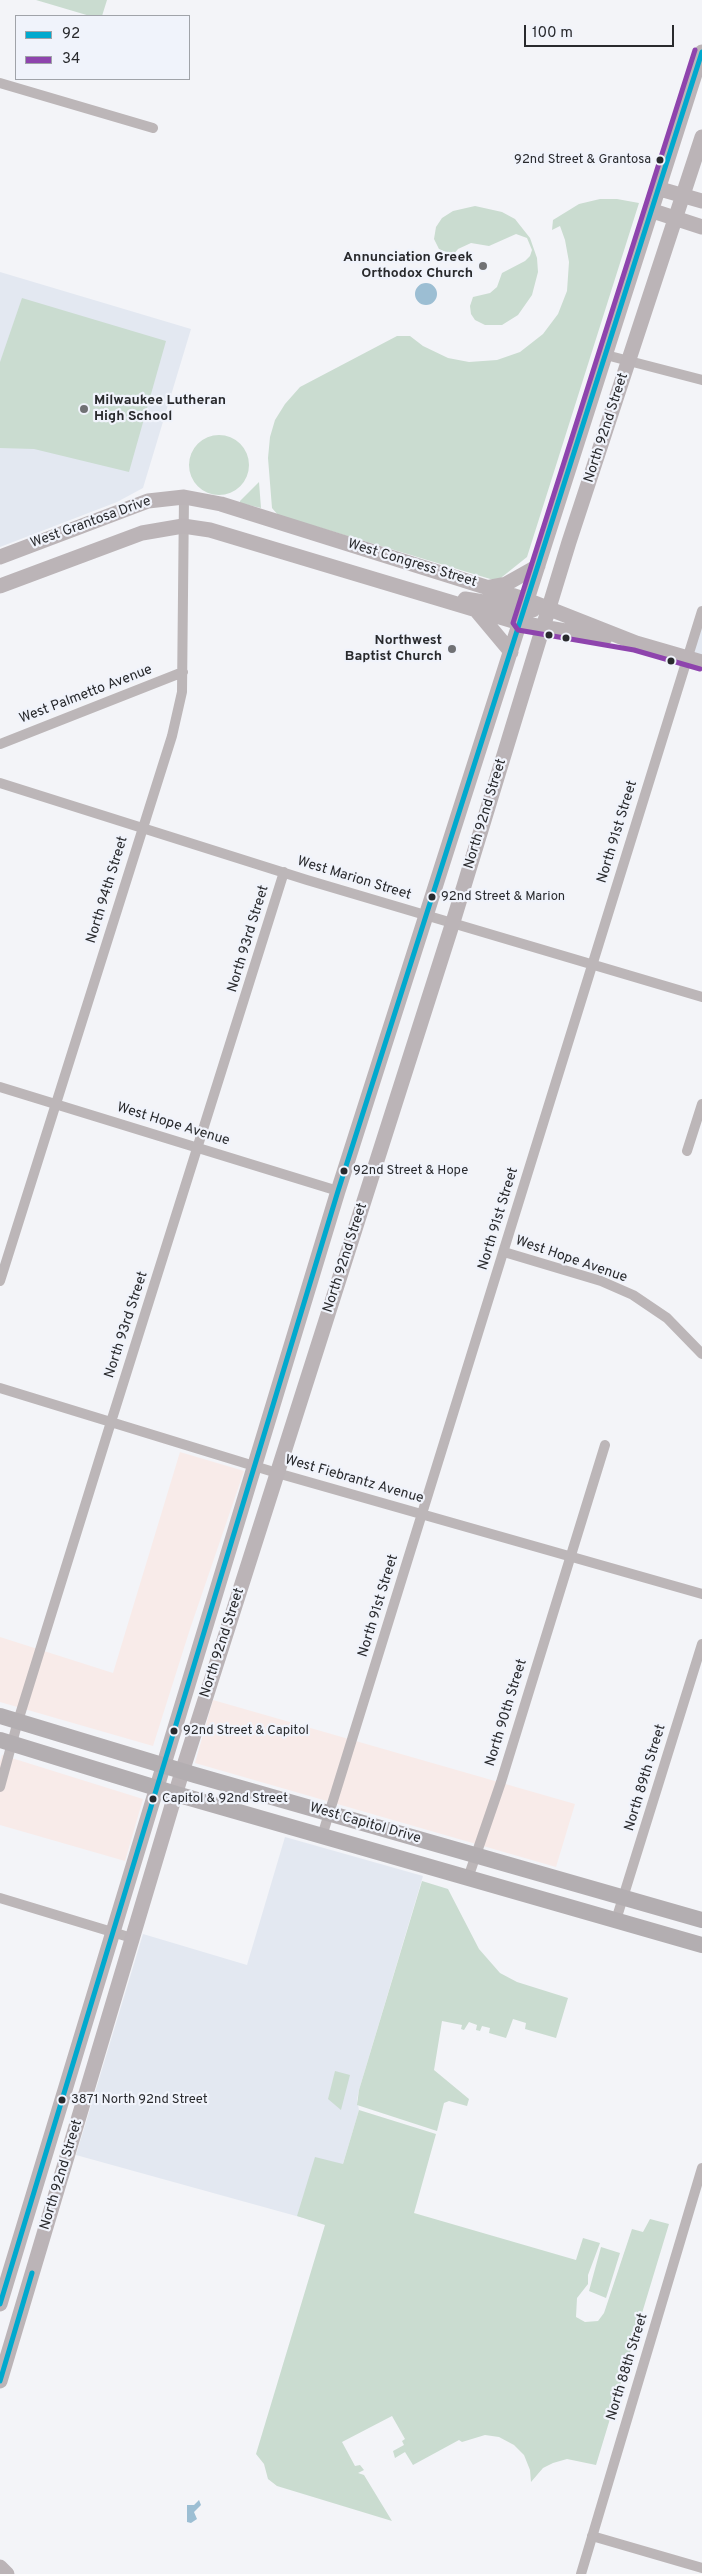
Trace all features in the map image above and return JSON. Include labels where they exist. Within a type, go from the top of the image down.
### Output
[{"type":"main road","name":"North 92nd Street","points":[[0,2304],[338,1191],[653,211],[702,52]]},
{"type":"main road","name":"North 92nd Street","points":[[0,2381],[6,2337],[179,1783],[452,922],[549,609],[702,137]]},
{"type":"main road","points":[[660,189],[702,201]]},
{"type":"main road","points":[[653,211],[702,227]]},
{"type":"main road","name":"West Congress Street","points":[[184,497],[221,504],[488,587],[524,610],[544,628],[636,643]]},
{"type":"main road","name":"West Grantosa Drive","points":[[0,557],[148,501],[184,497]]},
{"type":"main road","name":"West Congress Street","points":[[182,526],[210,530],[474,609],[549,609],[636,643],[702,662]]},
{"type":"main road","name":"West Grantosa Drive","points":[[0,586],[142,533],[182,526]]},
{"type":"main road","points":[[488,587],[506,584],[538,566]]},
{"type":"main road","points":[[445,600],[470,599],[524,610]]},
{"type":"main road","points":[[474,609],[511,652]]},
{"type":"main road","name":"West Capitol Drive","points":[[0,1716],[18,1721],[160,1777],[322,1836],[702,1944]]},
{"type":"main road","name":"West Capitol Drive","points":[[6,1742],[99,1770],[160,1777]]},
{"type":"main road","points":[[160,1777],[174,1776],[179,1783]]},
{"type":"main road","name":"West Capitol Drive","points":[[179,1783],[273,1798],[702,1920]]},
{"type":"main road","points":[[0,2567],[7,2574]]},
{"type":"street","points":[[0,83],[153,128]]},
{"type":"street","points":[[606,355],[702,380]]},
{"type":"street","name":"North 94th Street","points":[[0,1281],[141,828],[172,736],[182,692],[182,526],[184,497]]},
{"type":"street","name":"North 91st Street","points":[[322,1836],[702,611]]},
{"type":"street","name":"West Palmetto Avenue","points":[[0,744],[183,672]]},
{"type":"street","name":"West Marion Street","points":[[0,782],[284,872],[702,997]]},
{"type":"street","name":"North 93rd Street","points":[[0,1787],[6,1742],[18,1721],[284,872]]},
{"type":"street","name":"West Hope Avenue","points":[[0,1087],[338,1191]]},
{"type":"street","points":[[687,1152],[702,1104]]},
{"type":"street","name":"West Hope Avenue","points":[[504,1252],[601,1281],[633,1295],[667,1318],[701,1350]]},
{"type":"street","name":"West Fiebrantz Avenue","points":[[0,1388],[277,1473],[702,1594]]},
{"type":"street","name":"North 90th Street","points":[[468,1878],[605,1445]]},
{"type":"street","name":"North 89th Street","points":[[616,1920],[702,1644]]},
{"type":"street","points":[[0,1898],[132,1938]]},
{"type":"street","name":"North 88th Street","points":[[581,2574],[702,2168]]},
{"type":"street","points":[[592,2536],[702,2568]]},
{"type":"shaded area","name":"Milwaukee Lutheran High School","points":[[0,272],[191,329],[143,488],[117,502],[0,547]]},
{"type":"shaded area","points":[[702,611],[702,662],[687,658]]},
{"type":"shaded area","points":[[180,1452],[244,1471],[190,1629],[153,1746],[0,1702],[0,1637],[113,1673]]},
{"type":"shaded area","points":[[213,1700],[575,1804],[556,1867],[195,1763]]},
{"type":"shaded area","points":[[2,1755],[143,1799],[125,1861],[0,1825],[0,1762]]},
{"type":"shaded area","points":[[285,1837],[423,1876],[359,2090],[357,2100],[359,2110],[325,2224],[76,2155],[143,1934],[247,1965]]},
{"type":"green space","points":[[36,0],[107,0],[102,15],[87,15]]},
{"type":"green space","points":[[600,199],[617,199],[639,203],[527,557],[497,581],[278,515],[272,508],[268,458],[270,437],[275,420],[285,404],[300,387],[397,336],[410,336],[423,346],[448,358],[469,362],[497,360],[520,352],[543,334],[558,314],[567,291],[569,262],[565,240],[560,226],[552,230],[553,220],[579,204]]},
{"type":"green space","points":[[475,206],[502,212],[515,219],[530,238],[537,258],[538,272],[532,295],[518,315],[502,325],[485,325],[475,320],[471,314],[470,306],[473,297],[490,293],[497,287],[502,273],[525,261],[530,256],[532,250],[527,238],[516,234],[489,246],[471,243],[458,249],[453,255],[439,249],[434,239],[436,227],[442,218],[453,211]]},
{"type":"green space","points":[[22,298],[166,341],[129,472],[34,449],[0,448],[0,362]]},
{"type":"green space","points":[[213,435],[225,435],[241,443],[247,453],[249,465],[247,477],[241,487],[225,495],[213,495],[197,487],[189,471],[189,459],[197,443]]},
{"type":"green space","points":[[259,482],[261,508],[240,503],[240,501]]},
{"type":"green space","points":[[422,1881],[448,1889],[479,1949],[500,1973],[517,1982],[568,1998],[556,2038],[525,2029],[526,2023],[513,2019],[506,2038],[489,2033],[490,2028],[482,2026],[480,2031],[476,2030],[477,2025],[469,2022],[464,2030],[461,2029],[462,2025],[442,2021],[434,2070],[469,2099],[467,2106],[449,2101],[444,2103],[437,2131],[357,2105],[359,2090]]},
{"type":"green space","points":[[335,2071],[350,2075],[341,2110],[328,2099]]},
{"type":"green space","points":[[359,2110],[436,2134],[414,2213],[576,2260],[583,2238],[600,2243],[588,2275],[588,2284],[577,2298],[576,2317],[585,2322],[598,2321],[604,2313],[632,2229],[643,2232],[650,2219],[669,2224],[596,2465],[567,2459],[543,2468],[531,2482],[530,2470],[524,2455],[514,2445],[499,2437],[485,2435],[462,2442],[459,2440],[413,2465],[405,2452],[395,2458],[393,2451],[404,2445],[402,2441],[405,2439],[392,2416],[342,2442],[355,2466],[360,2465],[364,2470],[358,2473],[364,2475],[392,2521],[277,2486],[268,2479],[264,2464],[256,2454],[325,2225],[297,2216],[315,2157],[343,2164]]},
{"type":"green space","points":[[601,2247],[620,2253],[606,2298],[589,2291]]},
{"type":"water","points":[[426,283],[434,286],[437,294],[434,302],[426,305],[418,302],[415,294],[418,286]]},
{"type":"water","points":[[199,2500],[201,2505],[194,2512],[197,2519],[191,2523],[187,2522],[187,2505],[194,2505]]},
{"type":"transit line","name":"34","points":[[695,50],[513,623],[518,630],[634,650],[700,669]]},
{"type":"transit line","name":"92","points":[[0,2304],[338,1191],[702,52]]},
{"type":"transit line","name":"92","points":[[0,2381],[32,2273]]},
{"type":"place","name":"92nd Street & Grantosa","points":[[660,160]]},
{"type":"place","name":"Annunciation Greek Orthodox Church","points":[[483,266]]},
{"type":"place","name":"Milwaukee Lutheran High School","points":[[84,409]]},
{"type":"place","name":"Northwest Baptist Church","points":[[452,649]]},
{"type":"place","name":"92nd Street & Marion","points":[[432,897]]},
{"type":"place","name":"92nd Street & Hope","points":[[344,1171]]},
{"type":"place","name":"92nd Street & Capitol","points":[[174,1731]]},
{"type":"place","name":"Capitol & 92nd Street","points":[[153,1799]]},
{"type":"place","name":"3871 North 92nd Street","points":[[62,2100]]}]
